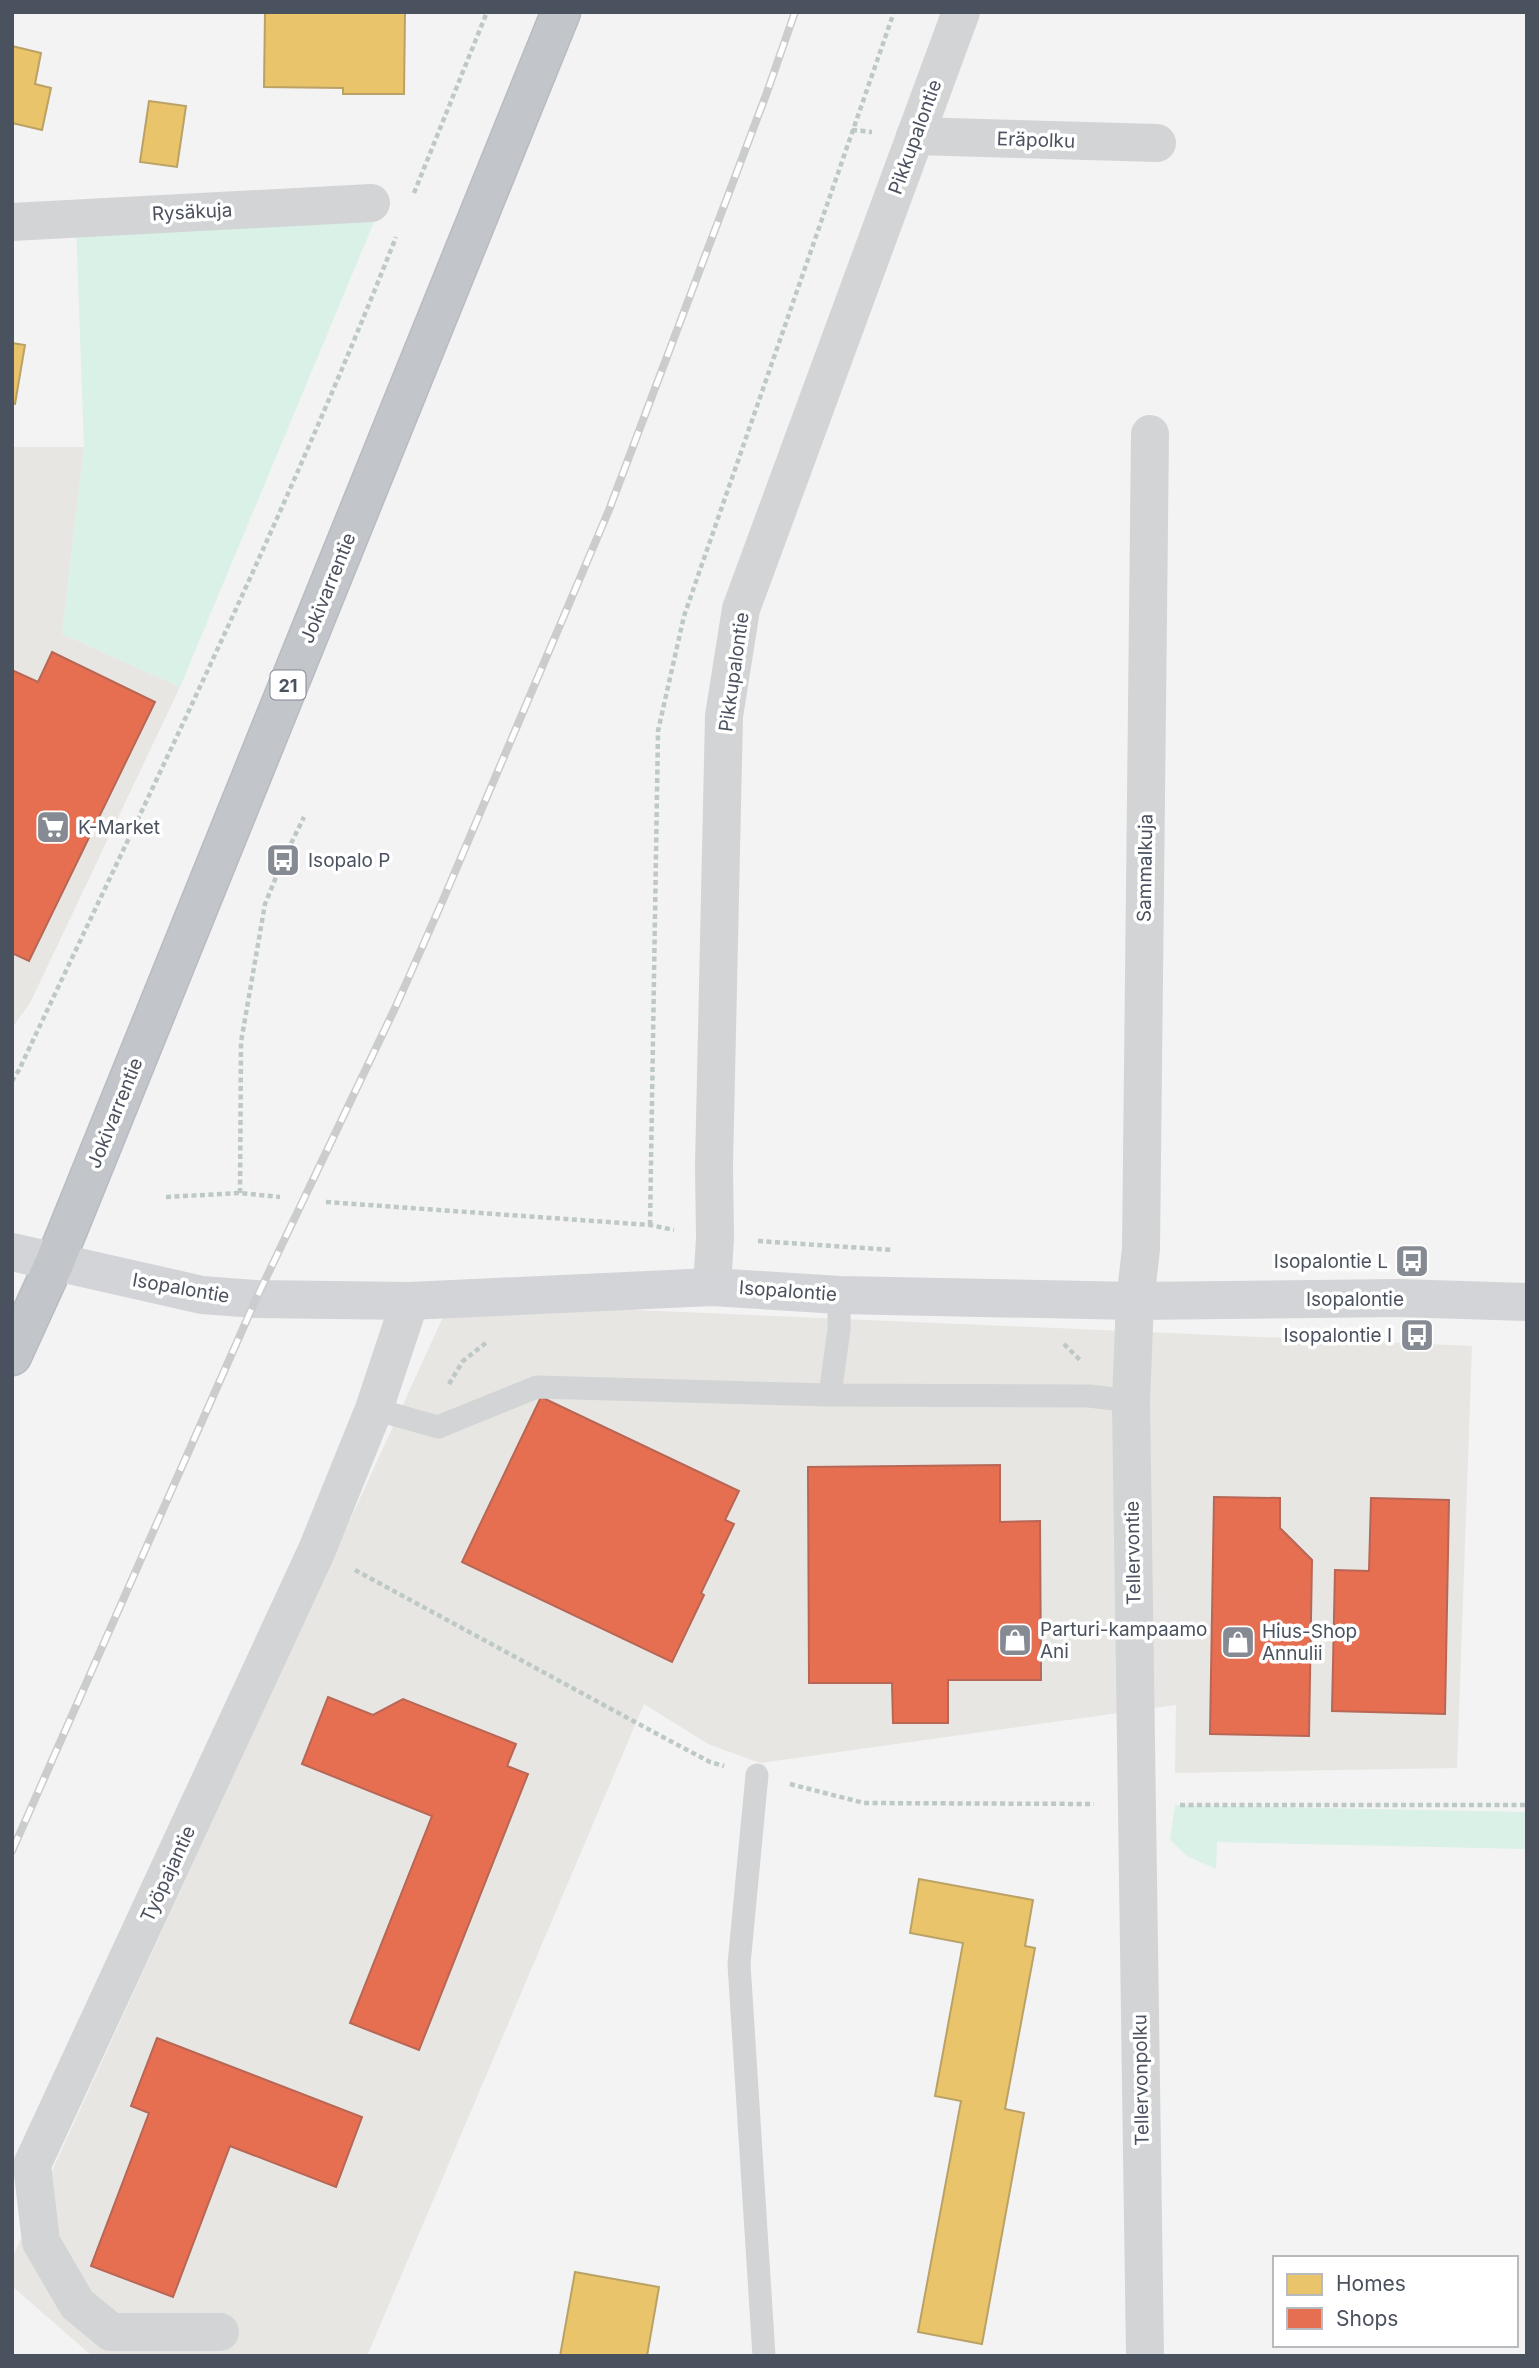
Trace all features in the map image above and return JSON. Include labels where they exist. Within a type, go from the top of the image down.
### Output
[{"type":"highway","name":"Jokivarrentie","points":[[12,1356],[54,1264],[561,12]]},
{"type":"street","name":"Pikkupalontie","points":[[712,1287],[724,716],[741,609],[961,12]]},
{"type":"street","name":"Eräpolku","points":[[915,136],[1157,143]]},
{"type":"street","name":"Rysäkuja","points":[[12,222],[372,203]]},
{"type":"street","name":"Sammalkuja","points":[[1135,1301],[1141,1249],[1150,434]]},
{"type":"street","name":"Isopalontie","points":[[12,1252],[54,1264],[202,1296],[256,1299],[410,1301],[712,1287],[839,1295],[1135,1301],[1399,1298],[1527,1302]]},
{"type":"street","name":"Työpajantie","points":[[220,2332],[111,2332],[77,2304],[41,2242],[32,2165],[317,1550],[374,1409],[410,1301]]},
{"type":"street","name":"Tellervontie","points":[[1135,1301],[1131,1401],[1138,1805]]},
{"type":"street","name":"Tellervonpolku","points":[[1138,1805],[1145,2356]]},
{"type":"lane","points":[[830,1395],[839,1329],[839,1295]]},
{"type":"lane","points":[[374,1409],[438,1427],[537,1387],[830,1395],[1089,1396],[1131,1401]]},
{"type":"lane","points":[[757,1775],[739,1964],[764,2356]]},
{"type":"path","points":[[414,194],[487,12]]},
{"type":"path","points":[[12,1081],[194,699],[347,363],[398,233]]},
{"type":"path","points":[[240,1193],[241,1042],[265,904],[304,817]]},
{"type":"path","points":[[166,1197],[240,1193],[280,1197]]},
{"type":"path","points":[[326,1202],[650,1225],[715,1238]]},
{"type":"path","points":[[428,1425],[463,1360],[494,1337]]},
{"type":"path","points":[[1058,1339],[1068,1346],[1083,1364]]},
{"type":"path","points":[[317,1550],[710,1762],[864,1803],[1527,1805]]},
{"type":"shaded area","points":[[12,447],[84,447],[62,634],[180,687],[30,1003],[12,1028]]},
{"type":"shaded area","points":[[450,1302],[1472,1346],[1457,1768],[1175,1773],[1176,1705],[760,1763],[708,1744],[644,1704],[367,2356],[92,2356],[12,2286],[12,2258]]},
{"type":"green space","points":[[374,222],[180,687],[62,634],[84,447],[76,224]]},
{"type":"green space","points":[[1175,1805],[1527,1812],[1527,1849],[1217,1842],[1216,1869],[1187,1856],[1170,1840]]},
{"type":"building: Homes","points":[[265,12],[405,12],[404,94],[343,94],[343,88],[264,87]]},
{"type":"building: Homes","points":[[12,46],[41,53],[35,84],[51,88],[42,130],[12,123]]},
{"type":"building: Homes","points":[[149,101],[186,106],[177,167],[140,162]]},
{"type":"building: Homes","points":[[12,343],[25,345],[15,404],[12,404]]},
{"type":"building: Homes","points":[[919,1879],[1033,1900],[1025,1946],[1035,1948],[1005,2109],[1024,2113],[982,2344],[918,2332],[961,2101],[935,2096],[963,1943],[910,1933]]},
{"type":"building: Homes","points":[[575,2272],[659,2287],[647,2356],[560,2356]]},
{"type":"building: Shops","name":"K-Market","points":[[52,652],[155,702],[29,961],[12,953],[12,670],[38,682]]},
{"type":"building: Shops","points":[[541,1397],[739,1491],[725,1520],[734,1524],[672,1662],[462,1562]]},
{"type":"building: Shops","points":[[1000,1465],[1000,1522],[1040,1521],[1041,1680],[948,1680],[948,1723],[893,1723],[892,1683],[809,1683],[808,1467]]},
{"type":"building: Shops","points":[[1214,1497],[1280,1498],[1280,1528],[1312,1560],[1309,1736],[1210,1734]]},
{"type":"building: Shops","points":[[1371,1498],[1449,1500],[1445,1714],[1332,1711],[1335,1570],[1369,1571]]},
{"type":"building: Shops","points":[[328,1697],[373,1715],[403,1699],[516,1744],[507,1766],[528,1774],[419,2050],[350,2023],[432,1816],[302,1764]]},
{"type":"building: Shops","points":[[157,2038],[362,2117],[336,2187],[230,2146],[173,2297],[91,2266],[149,2113],[131,2106]]},
{"type":"railway","points":[[12,1851],[256,1299],[396,1006],[443,900],[609,510],[795,12]]},
{"type":"place","name":"K-Market","points":[[53,827]]},
{"type":"place","name":"Isopalo P","points":[[283,860]]},
{"type":"place","name":"Isopalontie L","points":[[1412,1261]]},
{"type":"place","name":"Isopalontie I","points":[[1417,1335]]},
{"type":"place","name":"Parturi-kampaamo Ani","points":[[1015,1640]]},
{"type":"place","name":"Hius-Shop Annulii","points":[[1238,1642]]}]
